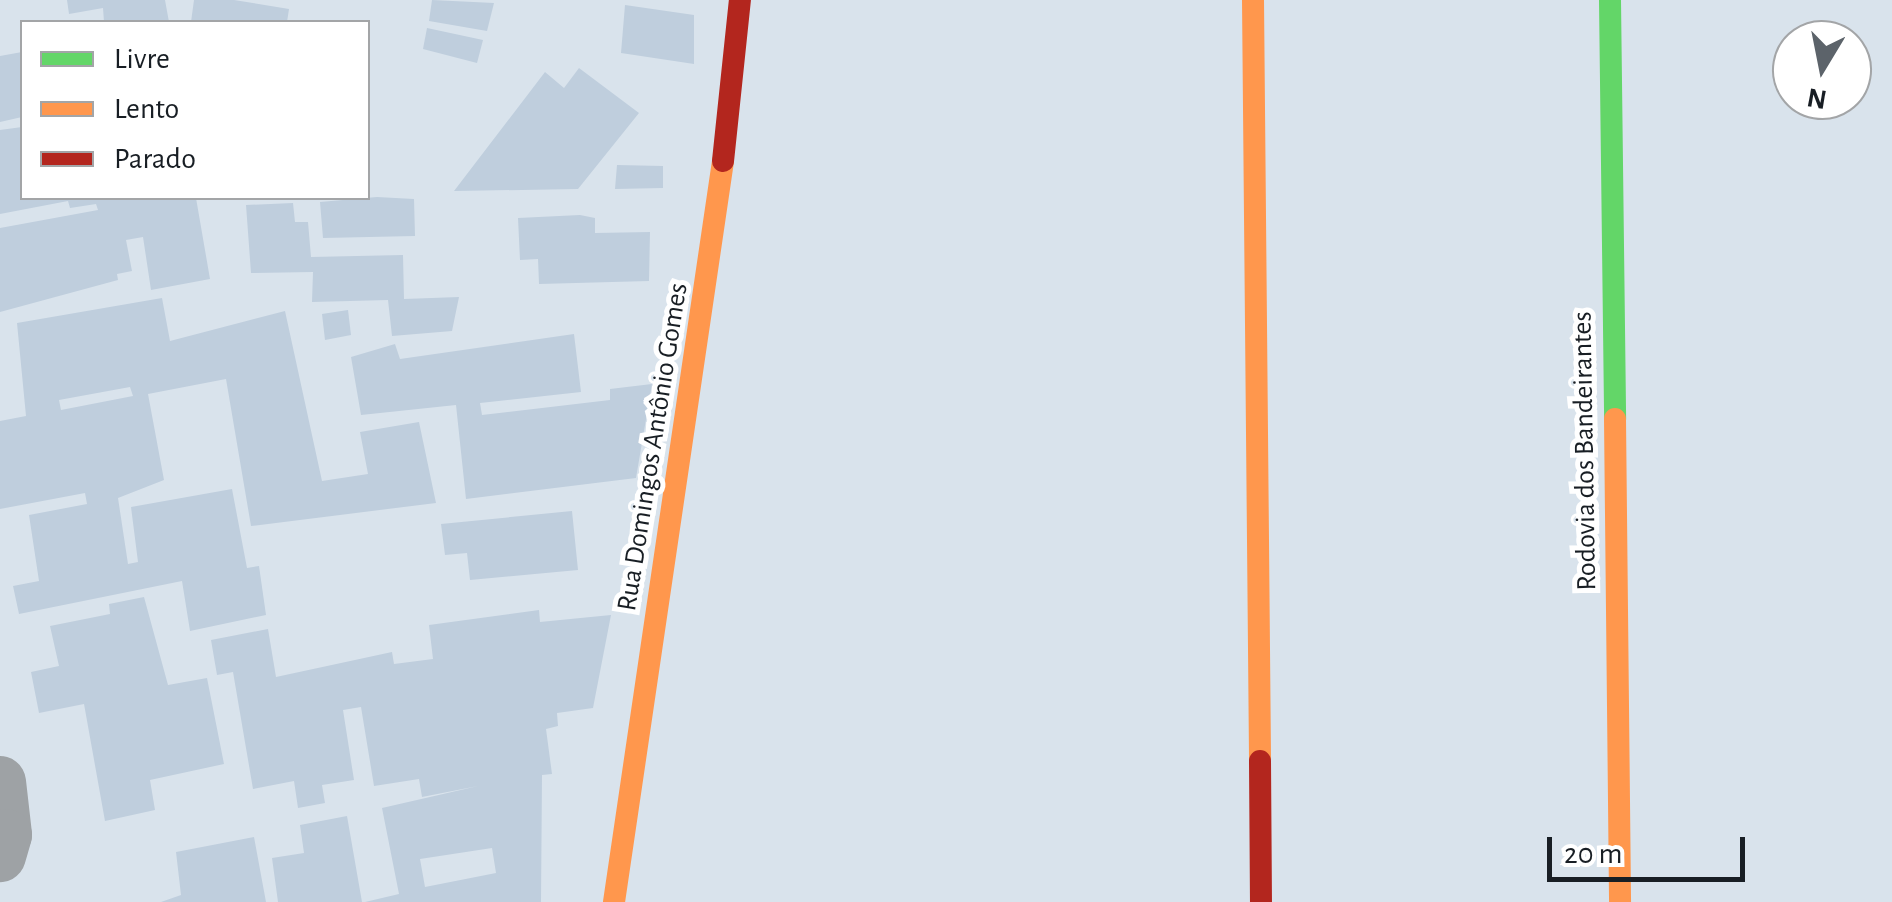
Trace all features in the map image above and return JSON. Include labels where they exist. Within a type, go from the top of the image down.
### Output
[{"type":"main road","name":"Rua Domingos Antônio Gomes","points":[[614,902],[710,281],[740,0]]},
{"type":"main road","points":[[1253,0],[1261,902]]},
{"type":"main road","name":"Rodovia dos Bandeirantes","points":[[1610,0],[1620,902]]},
{"type":"street","points":[[0,782],[3,845]]},
{"type":"building","points":[[67,0],[165,0],[169,20],[104,20],[103,8],[69,14]]},
{"type":"building","points":[[194,0],[234,0],[289,9],[287,20],[191,20]]},
{"type":"building","points":[[432,0],[494,3],[487,31],[429,21]]},
{"type":"building","points":[[625,5],[694,15],[694,64],[621,53]]},
{"type":"building","points":[[427,28],[483,40],[477,63],[423,49]]},
{"type":"building","points":[[20,52],[20,117],[0,122],[0,56]]},
{"type":"building","points":[[579,68],[639,113],[578,189],[454,191],[545,72],[564,88]]},
{"type":"building","points":[[20,127],[20,200],[196,200],[210,279],[151,290],[143,237],[126,240],[132,271],[117,274],[118,280],[0,312],[0,228],[98,210],[96,204],[70,208],[68,201],[0,214],[0,130]]},
{"type":"building","points":[[617,165],[663,166],[663,188],[615,189]]},
{"type":"building","points":[[414,199],[415,236],[323,238],[320,202]]},
{"type":"building","points":[[293,203],[295,222],[308,222],[311,257],[403,255],[404,299],[459,297],[452,331],[392,336],[388,300],[312,302],[313,272],[251,273],[246,205]]},
{"type":"building","points":[[518,218],[595,218],[595,233],[650,232],[649,281],[539,284],[538,259],[520,260]]},
{"type":"building","points":[[162,298],[170,341],[285,311],[322,481],[368,474],[360,432],[419,422],[436,503],[251,526],[226,379],[148,394],[164,480],[118,498],[128,564],[138,562],[131,507],[232,489],[247,568],[259,566],[266,615],[190,631],[182,581],[19,614],[13,586],[39,581],[29,515],[87,504],[85,493],[0,509],[0,421],[26,416],[17,323]],"holes":[[[130,387],[133,396],[61,410],[59,400]]]},
{"type":"building","points":[[348,310],[351,335],[325,340],[322,314]]},
{"type":"building","points":[[574,334],[581,392],[480,403],[482,415],[610,400],[610,389],[652,384],[636,478],[466,499],[456,405],[361,415],[351,357],[395,344],[400,359]]},
{"type":"building","points":[[572,511],[578,570],[470,580],[467,553],[445,555],[441,524]]},
{"type":"building","points":[[144,597],[168,685],[207,678],[224,764],[150,780],[155,810],[105,821],[84,704],[39,713],[31,672],[59,666],[50,626],[110,614],[109,604]]},
{"type":"building","points":[[539,610],[540,622],[611,615],[593,708],[557,713],[558,726],[546,729],[552,774],[542,775],[541,902],[365,902],[399,894],[382,808],[478,786],[422,797],[419,779],[374,786],[361,707],[343,710],[354,780],[322,785],[325,803],[298,808],[294,781],[253,789],[233,672],[217,675],[211,640],[268,629],[276,677],[392,652],[394,664],[433,659],[429,625]],"holes":[[[492,848],[496,873],[425,887],[420,859]]]},
{"type":"building","points":[[347,816],[362,902],[278,902],[272,858],[304,853],[300,825]]},
{"type":"building","points":[[254,837],[266,902],[161,902],[181,895],[176,852]]},
{"type":"traffic: fast","points":[[1610,0],[1615,419]]},
{"type":"traffic: slow","points":[[1253,0],[1260,761]]},
{"type":"traffic: slow","points":[[614,902],[723,161]]},
{"type":"traffic: slow","points":[[1615,419],[1620,902]]},
{"type":"traffic: jam","points":[[723,161],[740,0]]},
{"type":"traffic: jam","points":[[1260,761],[1261,902]]}]
